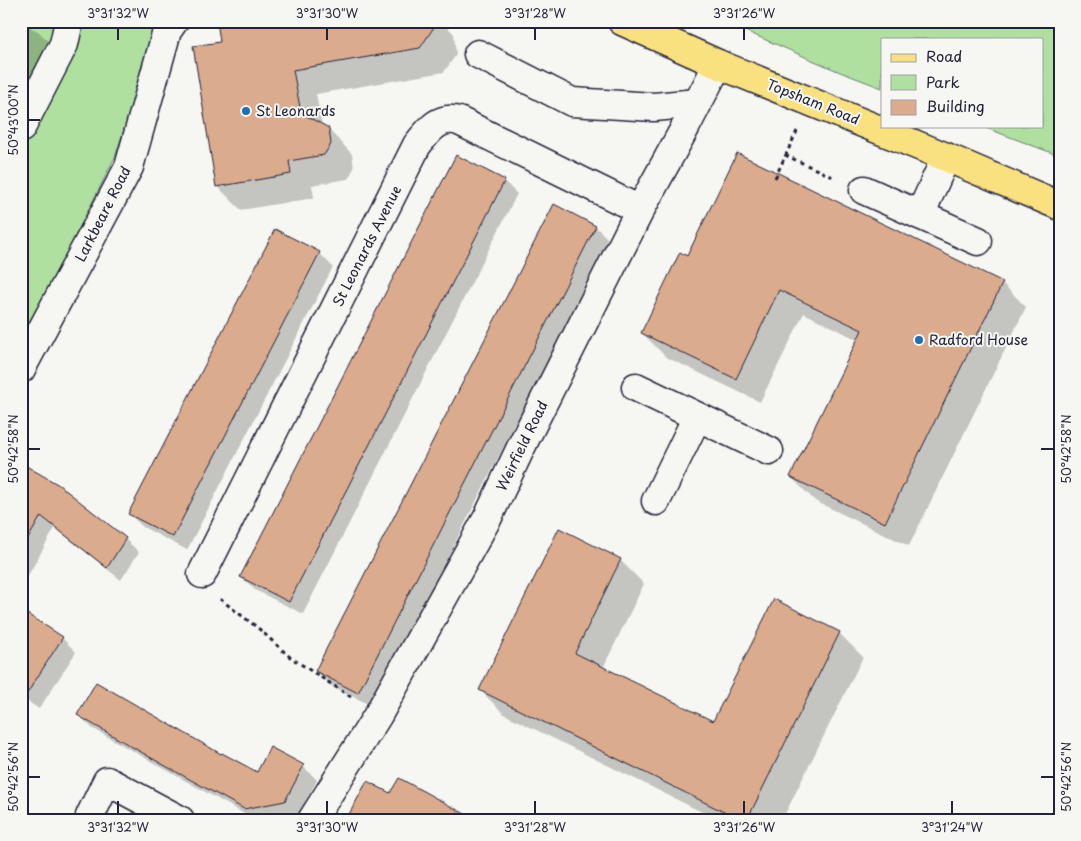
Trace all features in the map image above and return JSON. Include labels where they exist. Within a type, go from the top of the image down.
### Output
[{"type":"main road","name":"Topsham Road","points":[[622,21],[718,64],[946,157],[1060,206]]},
{"type":"street","points":[[21,128],[64,44],[69,21]]},
{"type":"street","name":"Larkbeare Road","points":[[21,369],[129,167],[167,31],[174,21]]},
{"type":"street","points":[[478,54],[572,102],[654,107],[697,104]]},
{"type":"street","name":"Weirfield Road","points":[[312,820],[378,715],[488,517],[640,210],[718,64]]},
{"type":"street","name":"St Leonards Avenue","points":[[208,585],[417,145],[431,128],[441,121],[452,119],[459,121],[640,210]]},
{"type":"street","points":[[920,215],[946,157]]},
{"type":"street","points":[[864,190],[978,241]]},
{"type":"street","points":[[636,387],[769,451]]},
{"type":"street","points":[[656,501],[697,417]]},
{"type":"street","points":[[90,816],[107,781],[180,820]]},
{"type":"path","points":[[775,178],[796,133]]},
{"type":"path","points":[[786,156],[864,190]]},
{"type":"path","points":[[208,585],[290,657],[378,715]]},
{"type":"green space","points":[[21,21],[160,21],[115,157],[21,344]]},
{"type":"green space","points":[[722,21],[1060,21],[1060,156],[986,128],[1044,128],[1044,38],[881,38],[881,88]]},
{"type":"building","name":"St Leonards","points":[[217,21],[438,21],[420,48],[293,70],[301,113],[329,128],[331,144],[324,155],[289,161],[291,174],[216,187],[193,46],[220,42]]},
{"type":"building","name":"Radford House","points":[[737,153],[1003,282],[885,523],[790,477],[862,330],[779,290],[736,379],[641,333],[680,252],[687,256]]},
{"type":"building","points":[[456,155],[505,180],[289,602],[240,577]]},
{"type":"building","points":[[554,204],[596,226],[358,693],[315,671]]},
{"type":"building","points":[[275,229],[320,252],[173,537],[128,514]]},
{"type":"building","points":[[21,463],[59,485],[126,538],[107,568],[41,516],[21,551]]},
{"type":"building","points":[[559,528],[621,559],[575,653],[713,721],[774,599],[840,632],[747,820],[740,820],[479,690]]},
{"type":"building","points":[[21,610],[63,637],[21,703]]},
{"type":"building","points":[[96,682],[221,754],[257,772],[270,747],[304,765],[285,801],[244,809],[77,715]]},
{"type":"building","points":[[399,778],[476,820],[346,820],[367,781],[390,793]]},
{"type":"place","name":"St Leonards","points":[[246,111]]},
{"type":"place","name":"Radford House","points":[[919,340]]}]
